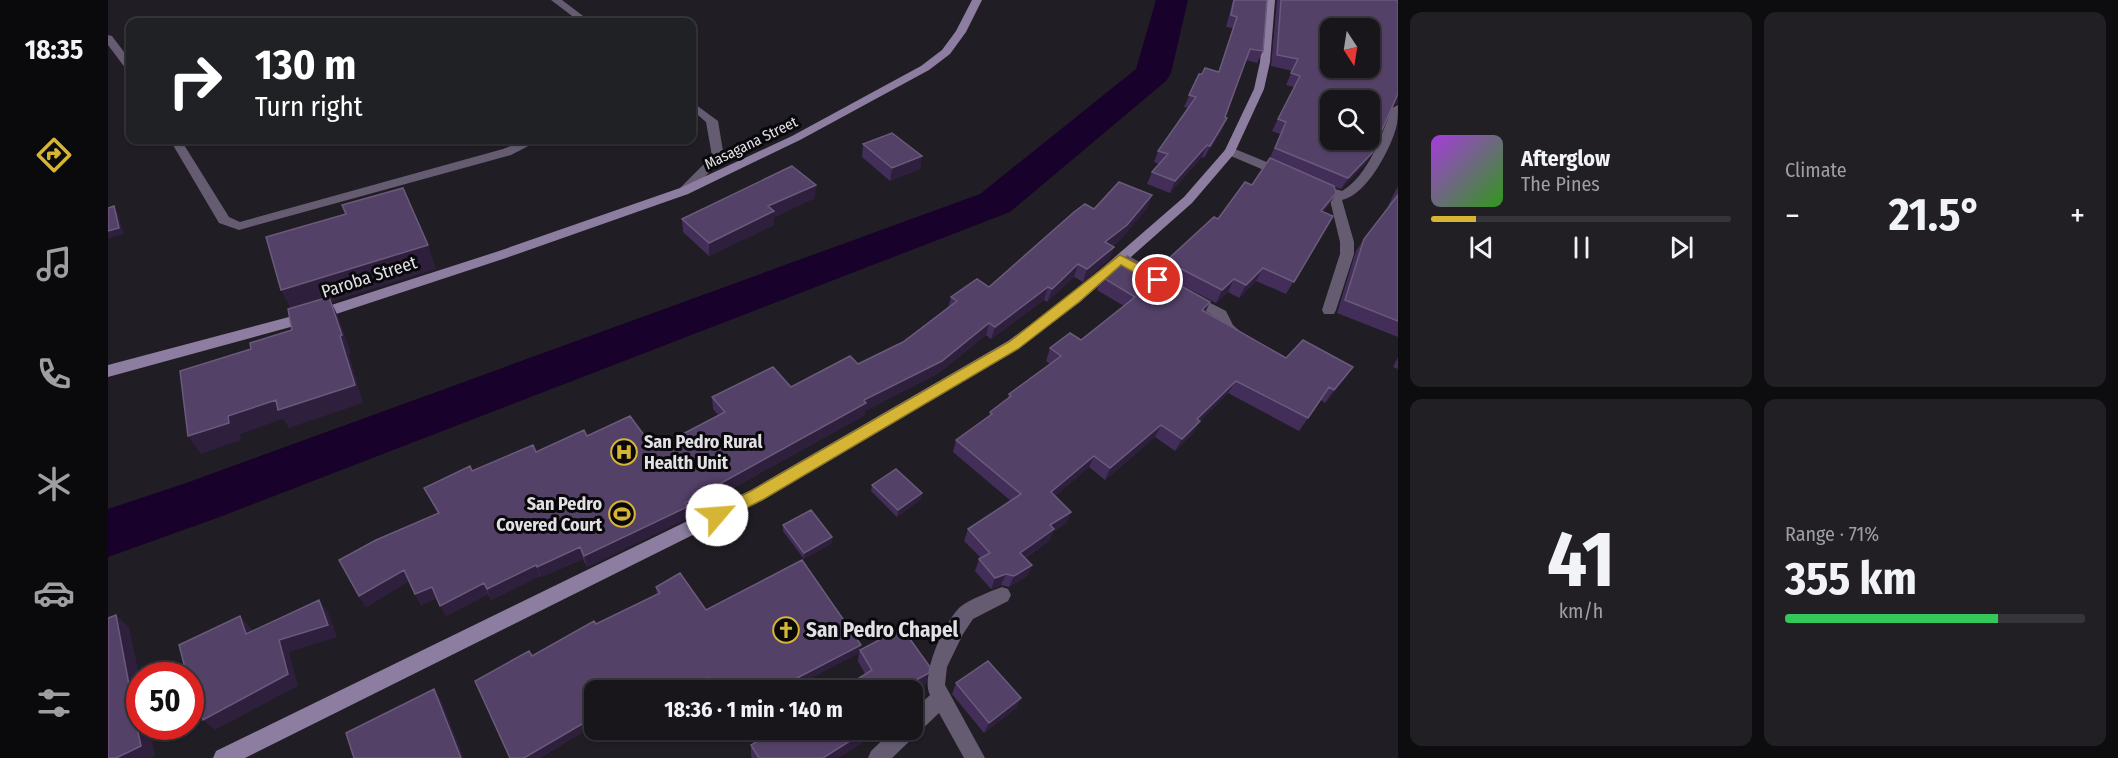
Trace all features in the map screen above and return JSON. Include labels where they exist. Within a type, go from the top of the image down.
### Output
[{"type":"main road","name":"Masagana Street","points":[[501,255],[684,191],[796,138],[925,68],[946,52],[962,32],[976,0]]},
{"type":"main road","points":[[223,758],[757,495],[1013,345],[1125,262],[1188,200],[1230,150],[1259,89],[1265,63],[1270,0]]},
{"type":"main road","name":"Paroba Street","points":[[108,370],[322,313],[501,255]]},
{"type":"street","points":[[556,0],[581,18]]},
{"type":"street","points":[[108,38],[126,62]]},
{"type":"street","points":[[684,191],[718,157],[712,121],[696,108]]},
{"type":"street","points":[[1230,150],[1335,195],[1350,194],[1360,185],[1386,138],[1398,108]]},
{"type":"street","points":[[179,144],[224,220],[239,226],[507,152],[525,144]]},
{"type":"street","points":[[1329,310],[1347,254],[1347,242],[1335,195]]},
{"type":"street","points":[[1177,291],[1221,315],[1230,332],[1249,342]]},
{"type":"street","points":[[975,758],[935,686],[938,666],[956,628],[967,613],[1002,596]]},
{"type":"street","points":[[923,715],[941,698]]},
{"type":"street","points":[[878,758],[897,740]]},
{"type":"building","points":[[1234,0],[1267,0],[1263,51],[1250,49],[1225,117],[1227,118],[1210,146],[1207,145],[1175,181],[1152,172],[1168,154],[1158,151],[1196,97],[1189,95],[1199,74],[1202,74],[1205,68],[1219,72],[1237,17],[1231,15]]},
{"type":"building","points":[[1281,0],[1397,0],[1398,95],[1380,135],[1380,90],[1320,90],[1320,150],[1373,150],[1348,178],[1275,148],[1286,122],[1278,119],[1300,76],[1291,73],[1298,59],[1277,55]]},
{"type":"building","points":[[892,133],[922,156],[892,168],[863,144]]},
{"type":"building","points":[[1270,158],[1334,186],[1336,193],[1321,211],[1333,216],[1294,282],[1263,268],[1246,285],[1234,279],[1222,290],[1166,261],[1214,217],[1218,219],[1245,182],[1252,185]]},
{"type":"building","points":[[792,166],[816,185],[768,206],[774,211],[709,243],[682,219]]},
{"type":"building","points":[[1119,182],[1152,195],[1127,225],[1105,242],[1114,247],[1087,269],[1078,264],[1052,289],[1048,287],[995,327],[989,323],[942,361],[864,400],[866,403],[685,503],[687,507],[584,556],[580,547],[487,589],[484,583],[440,606],[432,587],[415,594],[404,570],[359,596],[339,560],[376,540],[439,513],[424,488],[470,466],[472,471],[533,445],[536,452],[584,430],[587,436],[630,416],[654,449],[725,412],[712,397],[773,367],[791,387],[850,356],[858,364],[903,342],[957,301],[951,297],[977,279],[989,287],[1074,212],[1085,204],[1094,209]]},
{"type":"building","points":[[403,188],[428,245],[281,290],[266,237],[346,214],[342,205]]},
{"type":"building","points":[[1398,195],[1398,321],[1345,300],[1364,239]]},
{"type":"building","points":[[114,206],[119,228],[108,231],[108,208]]},
{"type":"building","points":[[1127,256],[1210,302],[1202,310],[1286,358],[1303,340],[1353,367],[1334,390],[1329,387],[1308,418],[1236,381],[1197,419],[1200,421],[1182,439],[1161,425],[1110,468],[1094,456],[1051,492],[1071,512],[1050,525],[1054,529],[1020,553],[1032,565],[1014,576],[1006,574],[995,578],[979,559],[990,553],[968,529],[1021,494],[956,440],[992,414],[990,412],[1011,396],[1009,394],[1061,356],[1050,348],[1070,333],[1081,340],[1135,297],[1102,277]]},
{"type":"building","points":[[329,297],[355,385],[278,410],[276,400],[228,416],[229,423],[188,436],[180,371],[251,349],[250,343],[292,330],[288,309]]},
{"type":"building","points":[[896,469],[922,493],[898,510],[872,485]]},
{"type":"building","points":[[811,510],[832,537],[804,553],[783,525]]},
{"type":"building","points":[[802,560],[861,645],[793,680],[708,680],[707,678],[703,680],[584,680],[584,723],[524,758],[510,758],[475,681],[529,651],[532,656],[594,621],[596,624],[660,593],[656,587],[680,573],[706,610]]},
{"type":"building","points":[[319,600],[328,625],[279,640],[288,674],[204,719],[204,662],[183,662],[179,645],[240,616],[246,634]]},
{"type":"building","points":[[116,615],[126,669],[126,740],[140,740],[141,746],[116,758],[108,758],[108,618]]},
{"type":"building","points":[[902,628],[930,667],[929,673],[916,680],[856,680],[872,670],[860,650]]},
{"type":"building","points":[[988,661],[1021,698],[989,723],[956,683]]},
{"type":"building","points":[[434,689],[461,758],[354,758],[346,733]]},
{"type":"building","points":[[759,740],[852,740],[823,758],[759,758],[751,745]]},
{"type":"waterway","points":[[108,533],[198,502],[995,203],[1153,73],[1172,0]]},
{"type":"place","name":"San Pedro Rural Health Unit","points":[[624,452]]},
{"type":"place","name":"San Pedro Covered Court","points":[[622,514]]},
{"type":"place","name":"San Pedro Chapel","points":[[786,630]]},
{"type":"route","points":[[717,515],[757,495],[1013,345],[1075,298],[1120,259],[1158,280]]}]
